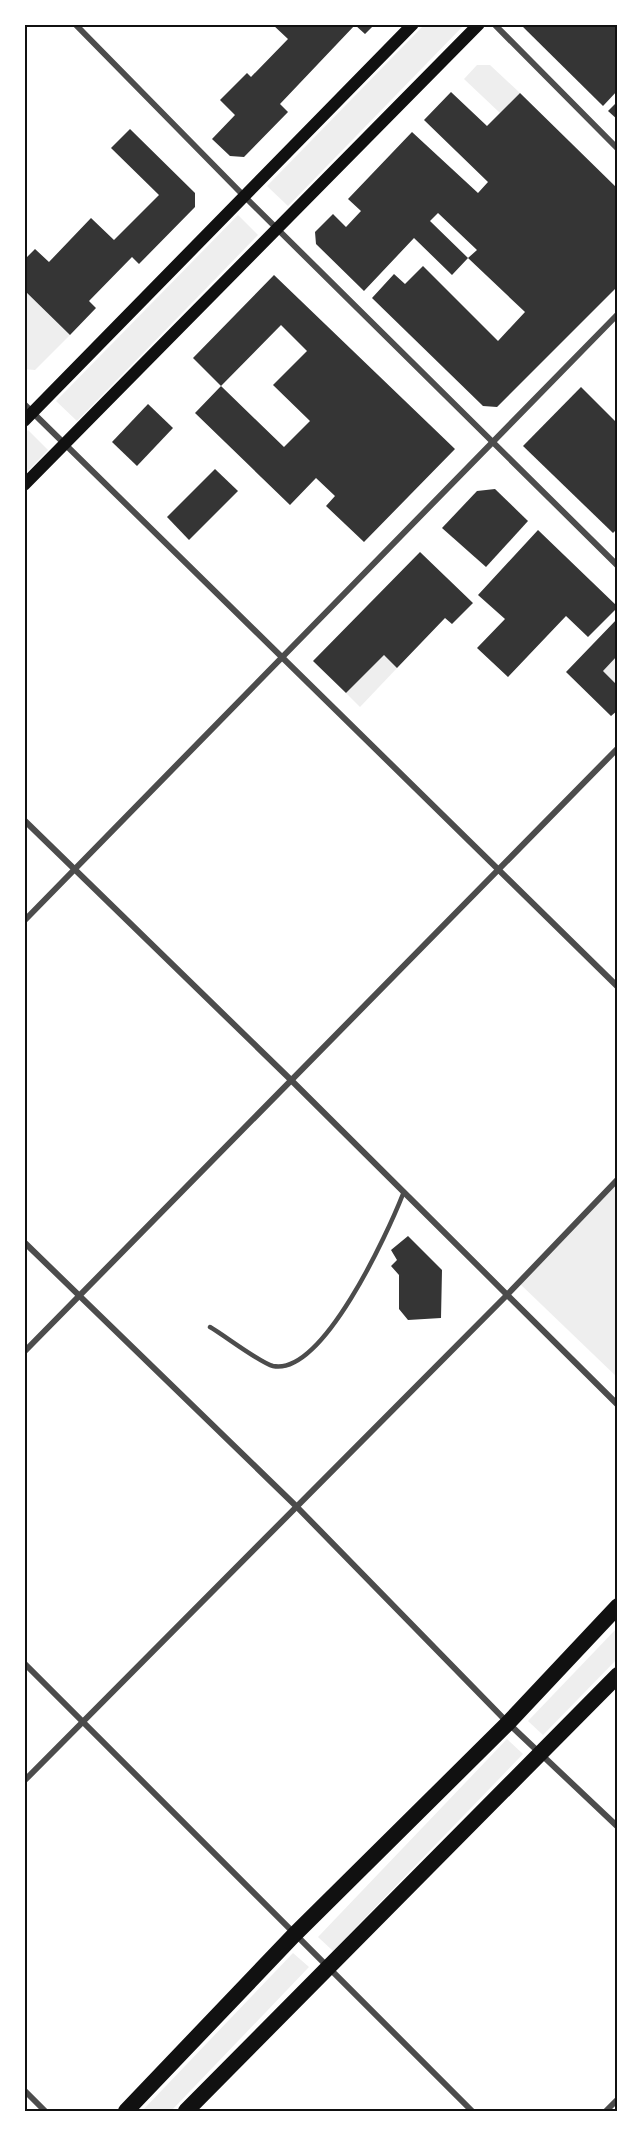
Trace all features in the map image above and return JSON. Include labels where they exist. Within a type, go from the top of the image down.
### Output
[{"type":"highway","points":[[126,2111],[294,1935],[508,1723],[618,1606]]},
{"type":"highway","points":[[186,2111],[618,1675]]},
{"type":"main road","points":[[27,412],[413,24]]},
{"type":"main road","points":[[24,486],[479,24]]},
{"type":"street","points":[[75,24],[276,228],[618,566]]},
{"type":"street","points":[[494,24],[618,149]]},
{"type":"street","points":[[24,921],[618,314]]},
{"type":"street","points":[[27,412],[66,444],[618,987]]},
{"type":"street","points":[[24,1352],[618,748]]},
{"type":"street","points":[[24,820],[290,1079],[618,1405]]},
{"type":"street","points":[[24,1781],[506,1296],[618,1179]]},
{"type":"street","points":[[24,1242],[296,1506],[508,1723],[618,1827]]},
{"type":"street","points":[[24,1663],[472,2111]]},
{"type":"street","points":[[24,2090],[45,2111]]},
{"type":"street","points":[[606,2111],[618,2099]]},
{"type":"lane","points":[[210,1327],[272,1366],[286,1366],[300,1361],[320,1343],[339,1319],[392,1222],[404,1194]]},
{"type":"shaded area","points":[[425,24],[465,24],[288,206],[267,186]]},
{"type":"shaded area","points":[[477,65],[490,65],[520,93],[500,113],[464,79]]},
{"type":"shaded area","points":[[238,215],[258,235],[77,421],[56,401]]},
{"type":"shaded area","points":[[24,290],[70,335],[35,370],[24,369]]},
{"type":"shaded area","points":[[28,430],[48,450],[24,475],[24,434]]},
{"type":"shaded area","points":[[384,655],[397,668],[360,707],[346,693]]},
{"type":"shaded area","points":[[618,655],[618,686],[603,671]]},
{"type":"shaded area","points":[[618,1177],[618,1378],[517,1281]]},
{"type":"shaded area","points":[[618,1627],[618,1658],[543,1735],[528,1721]]},
{"type":"shaded area","points":[[507,1739],[523,1754],[333,1951],[318,1937]]},
{"type":"shaded area","points":[[293,1953],[309,1967],[171,2111],[142,2111]]},
{"type":"building","points":[[272,24],[375,24],[365,34],[355,25],[280,104],[288,112],[244,157],[230,156],[212,139],[235,115],[220,100],[247,73],[251,77],[288,39]]},
{"type":"building","points":[[520,24],[618,24],[618,90],[603,106]]},
{"type":"building","points":[[451,92],[487,126],[520,93],[618,189],[618,286],[497,407],[483,406],[372,298],[394,274],[405,284],[423,266],[498,341],[525,312],[468,258],[452,275],[414,238],[364,291],[316,244],[315,232],[333,214],[346,227],[361,211],[348,199],[412,132],[478,193],[488,182],[424,120]],"holes":[[[438,213],[477,250],[468,258],[430,221]]]},
{"type":"building","points":[[618,101],[618,120],[608,111]]},
{"type":"building","points":[[130,129],[195,193],[195,207],[139,264],[132,257],[89,301],[96,308],[70,335],[24,290],[24,260],[35,249],[49,262],[91,218],[114,240],[159,195],[111,148]]},
{"type":"building","points":[[274,275],[455,449],[364,542],[326,506],[335,496],[316,478],[290,505],[195,413],[221,386],[193,358]],"holes":[[[281,325],[307,351],[273,385],[310,421],[284,447],[221,386]]]},
{"type":"building","points":[[581,387],[618,424],[618,528],[613,533],[523,446]]},
{"type":"building","points":[[148,404],[173,428],[137,466],[112,442]]},
{"type":"building","points":[[215,469],[238,491],[189,540],[167,517]]},
{"type":"building","points":[[495,489],[528,521],[486,567],[442,528],[477,491]]},
{"type":"building","points":[[538,530],[618,607],[588,637],[566,616],[508,677],[477,648],[505,619],[478,595]]},
{"type":"building","points":[[420,552],[473,603],[452,624],[445,618],[397,668],[384,655],[346,693],[313,661]]},
{"type":"building","points":[[618,618],[618,655],[603,671],[618,686],[618,710],[611,716],[566,672]]},
{"type":"building","points":[[408,1236],[442,1270],[441,1318],[408,1320],[399,1309],[399,1275],[391,1266],[397,1260],[391,1250]]}]
